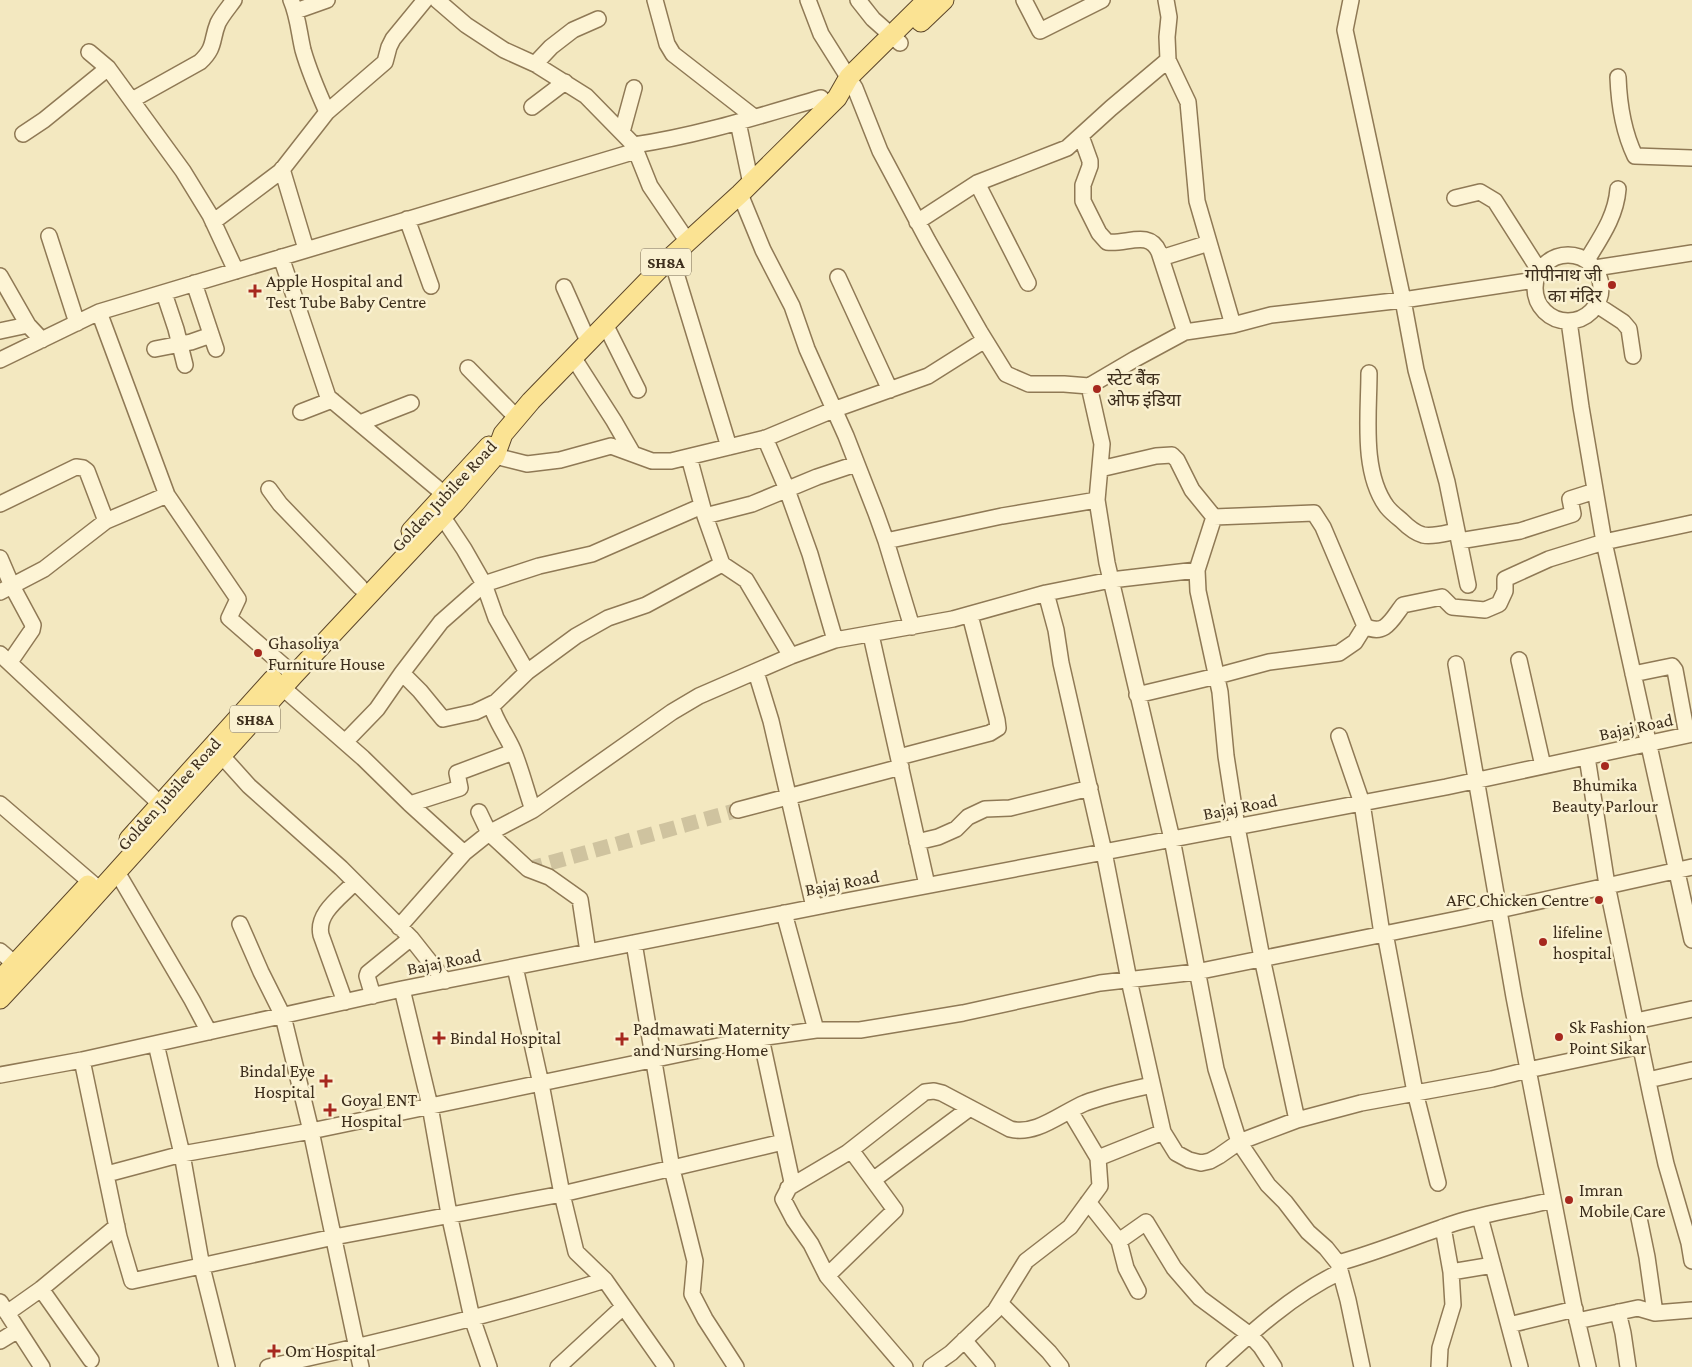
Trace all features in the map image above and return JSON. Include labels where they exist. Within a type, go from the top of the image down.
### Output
[{"type":"main road","name":"SH8A","points":[[0,1000],[96,886],[116,872],[165,808],[222,756],[280,678],[455,504],[516,417],[671,257],[746,189],[829,98],[852,83],[895,39],[927,0]]},
{"type":"main road","name":"SH8A","points":[[895,39],[944,0]]},
{"type":"main road","name":"Golden Jubilee Road","points":[[0,980],[14,964],[96,886],[444,494],[489,454]]},
{"type":"street","points":[[132,100],[200,62],[209,54],[219,21],[234,0]]},
{"type":"street","points":[[327,0],[293,5],[303,50],[327,112]]},
{"type":"street","points":[[213,222],[282,169],[327,112],[385,62],[393,39],[426,0]]},
{"type":"street","points":[[437,0],[466,25],[504,50],[535,64],[586,96],[622,132],[635,148],[650,186],[688,242]]},
{"type":"street","points":[[655,0],[667,44],[673,54],[754,117]]},
{"type":"street","points":[[808,0],[822,34],[852,83],[880,151],[917,222],[1006,374],[1029,384],[1089,386],[1185,332],[1233,325],[1271,315],[1403,300],[1537,275]]},
{"type":"street","points":[[858,0],[873,19],[895,39]]},
{"type":"street","points":[[1024,0],[1040,31],[1102,0]]},
{"type":"street","points":[[1166,0],[1169,17],[1167,37],[1168,60],[1188,102],[1197,201],[1233,325]]},
{"type":"street","points":[[1351,0],[1345,30],[1403,300],[1416,370],[1447,482],[1468,585]]},
{"type":"street","points":[[535,64],[551,46],[573,30],[598,19]]},
{"type":"street","points":[[89,52],[108,68],[183,171],[213,222],[236,271]]},
{"type":"street","points":[[917,222],[977,183],[1068,148],[1168,60]]},
{"type":"street","points":[[23,134],[44,120],[108,68]]},
{"type":"street","points":[[1618,77],[1619,102],[1628,141],[1635,156],[1692,158]]},
{"type":"street","points":[[532,107],[565,82]]},
{"type":"street","points":[[622,132],[634,88]]},
{"type":"street","points":[[0,360],[99,312],[635,148],[829,98]]},
{"type":"street","points":[[738,122],[746,189],[763,250],[792,306],[807,349],[846,436],[886,541],[912,627]]},
{"type":"street","points":[[1081,136],[1090,161],[1083,185],[1083,200],[1099,233],[1107,242],[1145,239],[1156,247],[1185,332]]},
{"type":"street","points":[[282,169],[306,250]]},
{"type":"street","points":[[977,183],[1028,282]]},
{"type":"street","points":[[1591,264],[1617,200],[1618,189]]},
{"type":"street","points":[[1455,198],[1480,192],[1495,201],[1537,275]]},
{"type":"street","points":[[408,219],[431,286]]},
{"type":"street","points":[[49,236],[77,323]]},
{"type":"street","points":[[1161,258],[1210,243]]},
{"type":"street","points":[[1591,264],[1692,253]]},
{"type":"street","points":[[1569,254],[1580,256],[1591,264],[1601,282],[1601,294],[1597,305],[1581,319],[1569,321],[1550,317],[1542,310],[1537,301],[1534,290],[1537,275],[1547,262],[1558,256],[1569,254]]},
{"type":"street","points":[[281,257],[328,397],[444,494]]},
{"type":"street","points":[[671,257],[729,447]]},
{"type":"street","points":[[0,276],[28,325],[42,340]]},
{"type":"street","points":[[838,277],[890,390]]},
{"type":"street","points":[[155,349],[191,342],[214,342],[194,283]]},
{"type":"street","points":[[564,287],[588,341]]},
{"type":"street","points":[[164,292],[185,365]]},
{"type":"street","points":[[1597,305],[1623,322],[1629,329],[1633,356]]},
{"type":"street","points":[[99,312],[167,495],[238,599],[229,618],[280,678],[410,804],[464,853]]},
{"type":"street","points":[[1569,321],[1581,407],[1604,542],[1692,940]]},
{"type":"street","points":[[605,324],[638,390]]},
{"type":"street","points":[[0,331],[28,325]]},
{"type":"street","points":[[489,454],[527,464],[560,460],[611,446],[652,460],[671,461],[689,457],[764,438],[833,410],[928,376],[985,340]]},
{"type":"street","points":[[573,357],[633,454]]},
{"type":"street","points":[[468,368],[516,417]]},
{"type":"street","points":[[1369,373],[1368,443],[1374,478],[1382,500],[1390,511],[1417,532],[1424,535],[1458,536],[1520,531],[1573,514],[1570,499],[1595,491]]},
{"type":"street","points":[[1089,386],[1102,444],[1097,500],[1111,580],[1172,839],[1196,972],[1203,998],[1216,1068],[1239,1142],[1268,1186],[1285,1202],[1308,1232],[1326,1248],[1339,1268],[1362,1367]]},
{"type":"street","points":[[301,412],[332,400]]},
{"type":"street","points":[[360,423],[411,404]]},
{"type":"street","points":[[764,438],[787,490],[810,554],[835,640]]},
{"type":"street","points":[[1100,469],[1156,456],[1172,455],[1177,460],[1192,490],[1214,517]]},
{"type":"street","points":[[689,457],[704,511],[722,564],[739,574],[753,590],[791,656]]},
{"type":"street","points":[[345,742],[377,709],[441,622],[484,584],[539,566],[592,554],[704,511],[752,504],[817,477],[856,464]]},
{"type":"street","points":[[0,504],[76,467],[83,468],[87,471],[106,521]]},
{"type":"street","points":[[269,489],[280,504],[360,588]]},
{"type":"street","points":[[6,589],[44,569],[106,521],[167,495]]},
{"type":"street","points":[[886,541],[1002,516],[1097,500]]},
{"type":"street","points":[[1214,517],[1314,514],[1323,527],[1365,626],[1371,630],[1388,626],[1403,605],[1442,597],[1452,607],[1485,610],[1499,604],[1505,591],[1505,578],[1549,559],[1604,542],[1692,523]]},
{"type":"street","points":[[442,516],[464,548],[484,584],[496,618],[527,672]]},
{"type":"street","points":[[1214,517],[1198,570],[1198,590],[1220,692],[1226,756],[1237,827],[1250,885],[1262,958],[1297,1120]]},
{"type":"street","points":[[0,558],[6,589],[33,625],[32,630],[5,658],[165,808]]},
{"type":"street","points":[[402,673],[443,719],[475,712],[496,702],[527,672],[576,636],[608,618],[646,605],[722,564]]},
{"type":"street","points":[[399,927],[464,853],[489,833],[533,810],[672,712],[700,696],[791,656],[835,640],[871,635],[970,615],[1046,592],[1111,580],[1198,570]]},
{"type":"street","points":[[1046,592],[1056,630],[1061,663],[1104,852],[1129,980],[1163,1132],[1176,1153],[1189,1160],[1201,1163],[1210,1161],[1239,1142],[1297,1120],[1362,1103],[1492,1079],[1641,1046]]},
{"type":"street","points":[[738,810],[900,762],[990,733],[998,728],[970,615]]},
{"type":"street","points":[[1137,695],[1269,662],[1339,653],[1355,642],[1365,626]]},
{"type":"street","points":[[871,635],[927,886]]},
{"type":"street","points":[[1520,660],[1543,766]]},
{"type":"street","points":[[1456,664],[1498,910],[1528,1070],[1588,1367]]},
{"type":"street","points":[[1633,674],[1672,666],[1675,670],[1690,734]]},
{"type":"street","points":[[756,672],[771,721],[814,907]]},
{"type":"street","points":[[491,704],[496,721],[505,734],[513,752],[533,810]]},
{"type":"street","name":"Bajaj Road","points":[[0,1075],[82,1060],[402,989],[814,907],[1476,781],[1690,734]]},
{"type":"street","points":[[1338,736],[1362,803],[1384,933],[1415,1092],[1438,1183]]},
{"type":"street","points":[[410,804],[460,788],[457,773],[513,752]]},
{"type":"street","points":[[222,756],[249,786],[355,882],[411,938],[445,981]]},
{"type":"street","points":[[1586,757],[1608,885],[1648,1080],[1666,1164],[1689,1243],[1692,1261]]},
{"type":"street","points":[[917,842],[938,837],[956,828],[968,817],[985,809],[1010,808],[1090,788]]},
{"type":"street","points":[[0,804],[96,886]]},
{"type":"street","points":[[480,812],[489,833],[528,869],[549,877],[580,899],[588,952]]},
{"type":"street","points":[[107,1174],[182,1154],[312,1131],[761,1038],[816,1030],[860,1030],[963,1013],[1100,983],[1196,972],[1498,910],[1692,867]]},
{"type":"street","points":[[116,872],[209,1032]]},
{"type":"street","points":[[345,1002],[320,935],[319,927],[322,917],[355,882]]},
{"type":"street","points":[[784,913],[816,1030]]},
{"type":"street","points":[[240,924],[283,1016],[312,1131],[361,1367]]},
{"type":"street","points":[[373,996],[367,976],[368,973],[411,938]]},
{"type":"street","points":[[634,943],[672,1169],[694,1261],[692,1294],[736,1367]]},
{"type":"street","points":[[0,951],[14,964]]},
{"type":"street","points":[[515,967],[541,1084],[562,1194],[576,1252],[605,1280],[666,1367]]},
{"type":"street","points":[[402,989],[430,1106],[449,1214],[472,1318],[489,1367]]},
{"type":"street","points":[[1636,1021],[1692,1009]]},
{"type":"street","points":[[761,1038],[792,1182],[783,1199],[794,1220],[811,1244],[827,1276],[906,1367]]},
{"type":"street","points":[[156,1044],[182,1154],[202,1267],[227,1367]]},
{"type":"street","points":[[82,1060],[117,1226],[132,1281],[334,1237],[562,1194],[783,1142]]},
{"type":"street","points":[[1648,1080],[1692,1070]]},
{"type":"street","points":[[788,1188],[850,1150],[925,1092],[934,1091],[942,1093],[1019,1132],[1036,1127],[1097,1099],[1152,1084]]},
{"type":"street","points":[[873,1180],[970,1108]]},
{"type":"street","points":[[931,1367],[951,1353],[995,1311],[1026,1261],[1070,1227],[1100,1186],[1098,1158],[1070,1111]]},
{"type":"street","points":[[1098,1158],[1163,1132]]},
{"type":"street","points":[[827,1276],[895,1210],[850,1150]]},
{"type":"street","points":[[1214,1367],[1288,1303],[1339,1268],[1406,1239],[1443,1227],[1553,1200]]},
{"type":"street","points":[[1088,1202],[1120,1241],[1126,1268],[1138,1291]]},
{"type":"street","points":[[1480,1217],[1520,1367]]},
{"type":"street","points":[[1639,1218],[1656,1314]]},
{"type":"street","points":[[1120,1241],[1146,1222],[1174,1268],[1200,1298],[1250,1335],[1261,1347],[1274,1367]]},
{"type":"street","points":[[42,1367],[3,1307],[41,1289],[117,1226]]},
{"type":"street","points":[[1439,1367],[1440,1348],[1453,1305],[1451,1272],[1443,1227]]},
{"type":"street","points":[[1451,1272],[1493,1265]]},
{"type":"street","points":[[268,1367],[527,1304],[605,1280]]},
{"type":"street","points":[[41,1289],[91,1360]]},
{"type":"street","points":[[1000,1303],[1049,1352],[1061,1367]]},
{"type":"street","points":[[558,1367],[623,1307]]},
{"type":"street","points":[[1510,1325],[1638,1308],[1656,1314],[1692,1310]]},
{"type":"street","points":[[1618,1312],[1628,1367]]},
{"type":"street","points":[[0,1342],[18,1330]]},
{"type":"street","points":[[964,1340],[987,1367]]},
{"type":"tunnel","points":[[528,869],[738,810]]},
{"type":"place","name":"गोपीनाथ जी का मंदिर","points":[[1612,285]]},
{"type":"place","name":"Apple Hospital and Test Tube Baby Centre","points":[[255,291]]},
{"type":"place","name":"स्टेट बेैंक ओफ इंडिया","points":[[1097,389]]},
{"type":"place","name":"Ghasoliya Furniture House","points":[[258,653]]},
{"type":"place","name":"Bhumika Beauty Parlour","points":[[1605,766]]},
{"type":"place","name":"AFC Chicken Centre","points":[[1599,900]]},
{"type":"place","name":"lifeline hospital","points":[[1543,942]]},
{"type":"place","name":"Sk Fashion Point Sikar","points":[[1559,1037]]},
{"type":"place","name":"Bindal Hospital","points":[[439,1038]]},
{"type":"place","name":"Padmawati Maternity and Nursing Home","points":[[622,1039]]},
{"type":"place","name":"Bindal Eye Hospital","points":[[326,1081]]},
{"type":"place","name":"Goyal ENT Hospital","points":[[330,1110]]},
{"type":"place","name":"Imran Mobile Care","points":[[1569,1200]]},
{"type":"place","name":"Om Hospital","points":[[274,1351]]}]
